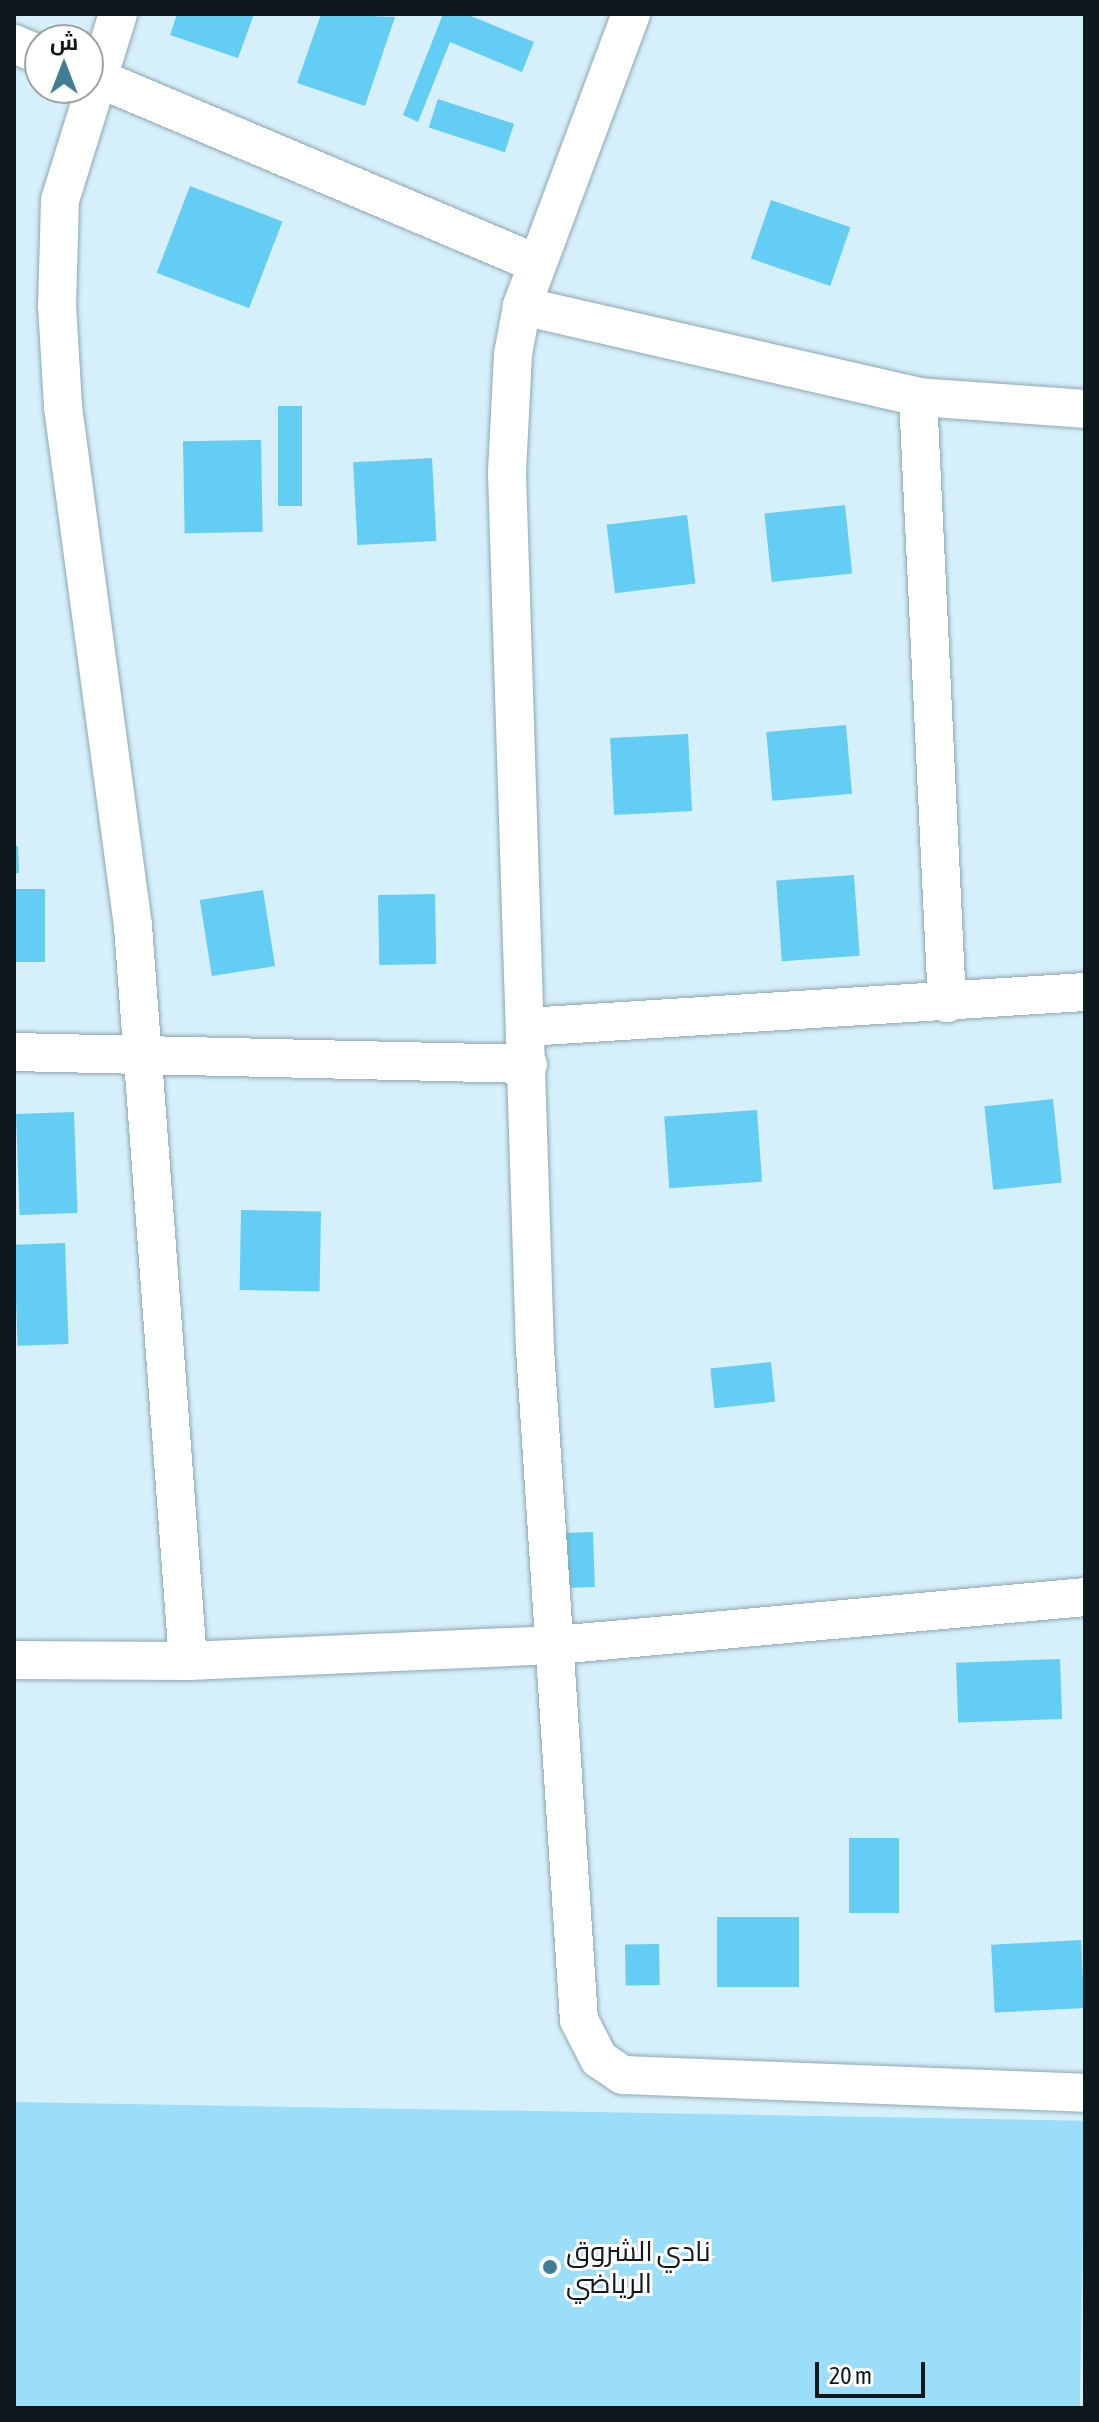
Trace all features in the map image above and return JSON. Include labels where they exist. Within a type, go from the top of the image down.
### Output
[{"type":"street","points":[[104,47],[118,14]]},
{"type":"street","points":[[631,14],[535,263],[522,306],[513,354],[507,474],[535,1349],[557,1645],[574,1991],[586,2041],[599,2059],[623,2075],[1085,2093]]},
{"type":"street","points":[[104,81],[535,263]]},
{"type":"street","points":[[85,104],[60,200],[57,305],[63,407],[133,926],[188,1661]]},
{"type":"street","points":[[522,306],[918,397],[1085,409]]},
{"type":"street","points":[[918,397],[947,1003]]},
{"type":"street","points":[[527,1027],[1085,992]]},
{"type":"street","points":[[14,1052],[528,1064]]},
{"type":"street","points":[[14,1660],[188,1661],[557,1645],[1085,1597]]},
{"type":"shaded area","name":"نادي الشروق الرياضي","points":[[14,2102],[1085,2121],[1080,2408],[14,2408]]},
{"type":"building","points":[[177,14],[254,14],[238,58],[170,35]]},
{"type":"building","points":[[321,14],[395,17],[365,106],[297,83]]},
{"type":"building","points":[[443,14],[466,14],[534,42],[522,72],[450,42],[418,122],[403,115]]},
{"type":"building","points":[[438,99],[514,124],[505,152],[429,128]]},
{"type":"building","points":[[190,186],[282,221],[249,308],[157,273]]},
{"type":"building","points":[[771,200],[850,227],[830,286],[751,259]]},
{"type":"building","points":[[278,406],[302,406],[302,506],[278,506]]},
{"type":"building","points":[[261,440],[263,532],[185,533],[183,441]]},
{"type":"building","points":[[432,458],[436,541],[357,545],[353,462]]},
{"type":"building","points":[[845,505],[852,574],[772,582],[764,513]]},
{"type":"building","points":[[687,515],[695,583],[615,593],[607,525]]},
{"type":"building","points":[[846,725],[852,794],[772,801],[766,732]]},
{"type":"building","points":[[688,734],[692,811],[614,815],[610,738]]},
{"type":"building","points":[[14,846],[18,846],[19,873],[14,873]]},
{"type":"building","points":[[854,875],[860,956],[782,961],[776,880]]},
{"type":"building","points":[[14,889],[45,889],[45,962],[14,962]]},
{"type":"building","points":[[263,890],[275,966],[212,976],[200,900]]},
{"type":"building","points":[[435,894],[436,964],[379,965],[378,895]]},
{"type":"building","points":[[1053,1099],[1062,1183],[993,1190],[984,1106]]},
{"type":"building","points":[[757,1110],[762,1182],[669,1188],[664,1116]]},
{"type":"building","points":[[74,1112],[78,1213],[20,1215],[16,1114]]},
{"type":"building","points":[[241,1210],[321,1211],[320,1291],[240,1290]]},
{"type":"building","points":[[65,1243],[69,1344],[18,1346],[14,1245]]},
{"type":"building","points":[[771,1362],[775,1402],[715,1408],[710,1368]]},
{"type":"building","points":[[593,1532],[595,1587],[557,1588],[555,1533]]},
{"type":"building","points":[[1060,1659],[1062,1719],[958,1723],[956,1663]]},
{"type":"building","points":[[849,1838],[899,1838],[899,1913],[849,1913]]},
{"type":"building","points":[[717,1917],[799,1917],[799,1987],[717,1987]]},
{"type":"building","points":[[1081,1940],[1085,2008],[995,2013],[991,1945]]},
{"type":"building","points":[[659,1944],[660,1985],[626,1986],[625,1945]]},
{"type":"place","name":"نادي الشروق الرياضي","points":[[550,2267]]}]
